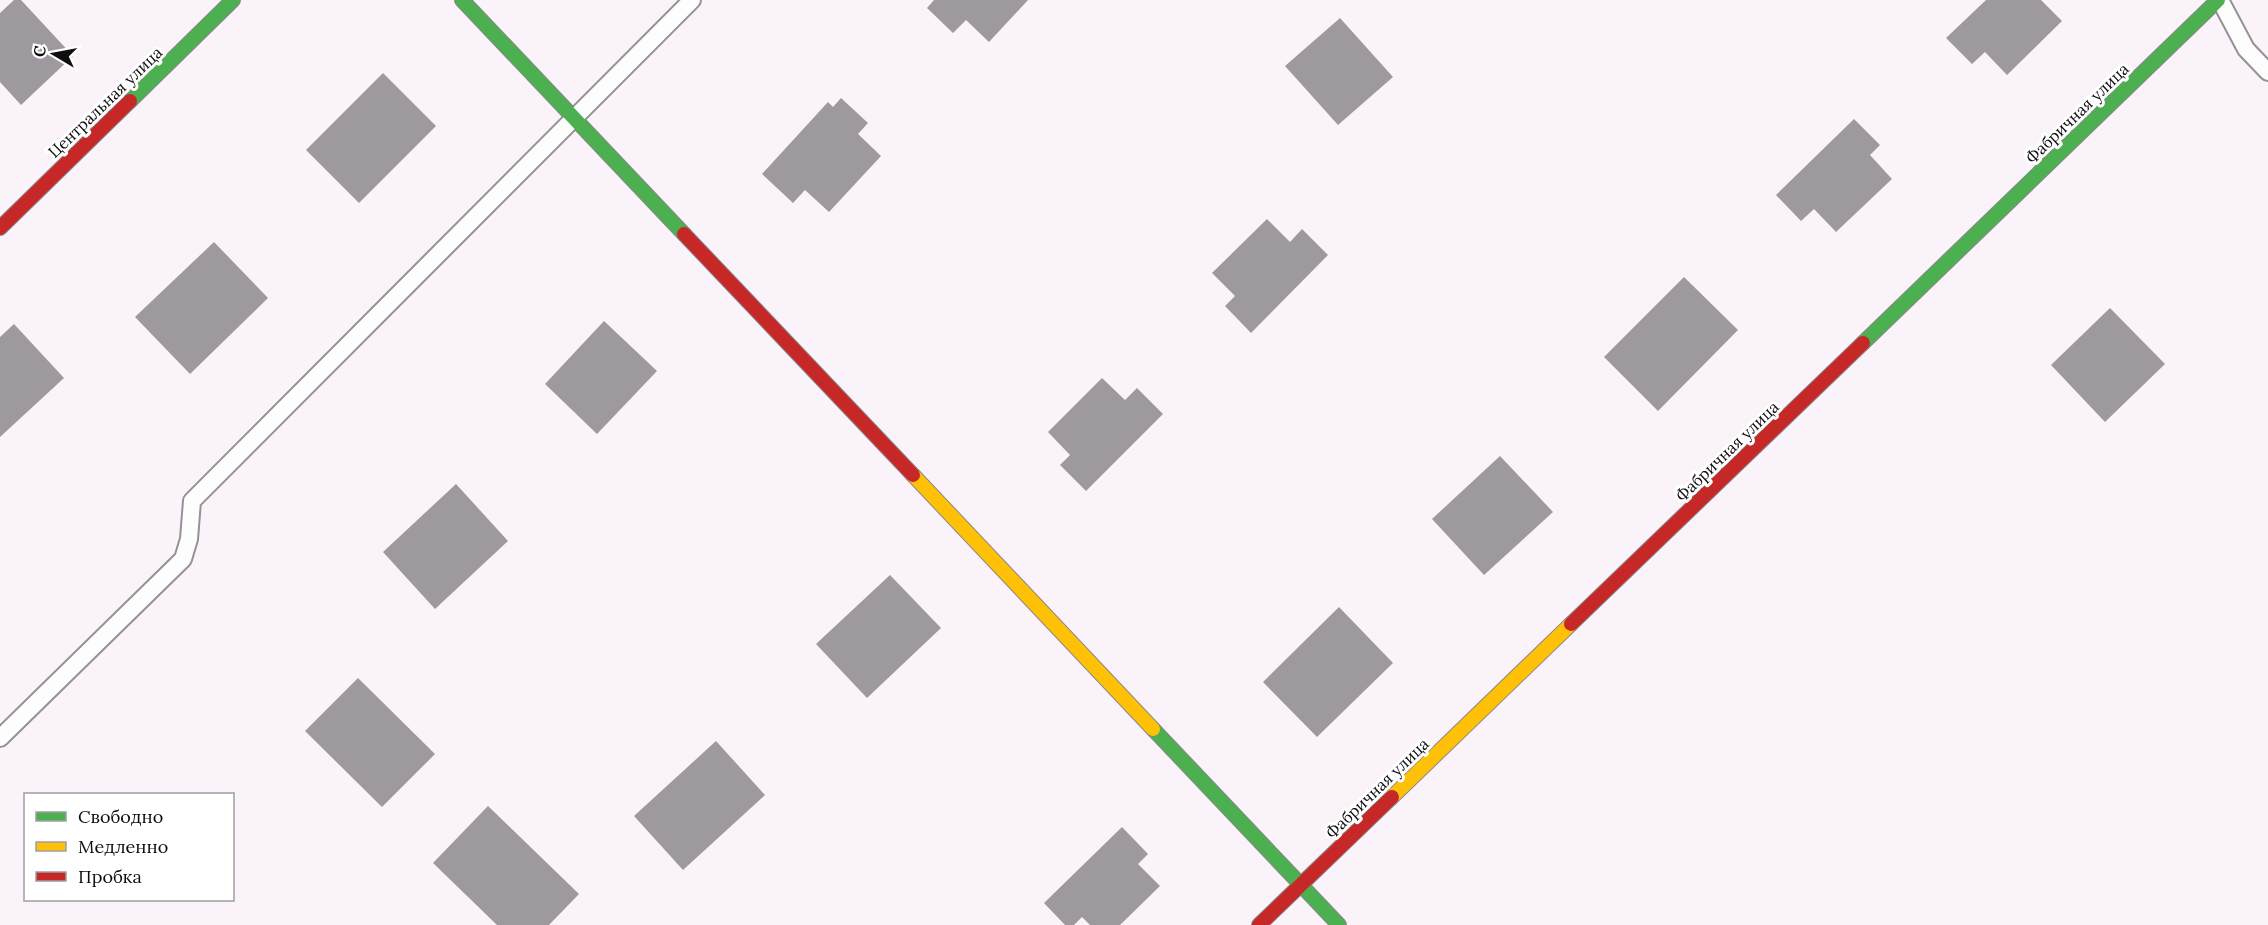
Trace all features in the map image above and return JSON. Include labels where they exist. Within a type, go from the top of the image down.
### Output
[{"type":"street","name":"Центральная улица","points":[[0,228],[233,0]]},
{"type":"street","points":[[462,0],[1339,925]]},
{"type":"street","name":"Фабричная улица","points":[[1259,925],[2219,0]]},
{"type":"lane","points":[[0,738],[183,559],[189,539],[192,501],[692,0]]},
{"type":"lane","points":[[2219,0],[2246,49],[2268,72]]},
{"type":"building","points":[[14,0],[21,0],[73,56],[21,105],[0,82],[0,13]]},
{"type":"building","points":[[934,0],[1028,0],[989,42],[966,20],[953,33],[927,8]]},
{"type":"building","points":[[1986,0],[2041,0],[2062,21],[2007,75],[1985,52],[1972,64],[1946,38]]},
{"type":"building","points":[[1340,18],[1393,77],[1338,125],[1285,66]]},
{"type":"building","points":[[383,73],[436,126],[359,203],[306,150]]},
{"type":"building","points":[[841,98],[868,123],[858,134],[881,156],[829,212],[805,190],[793,203],[762,174],[828,102],[833,107]]},
{"type":"building","points":[[1854,119],[1880,145],[1870,155],[1892,179],[1836,232],[1814,209],[1801,221],[1776,195]]},
{"type":"building","points":[[1267,219],[1290,242],[1302,229],[1328,255],[1251,333],[1225,306],[1235,296],[1212,273]]},
{"type":"building","points":[[214,242],[268,298],[190,374],[135,317]]},
{"type":"building","points":[[1684,277],[1738,330],[1658,411],[1604,357]]},
{"type":"building","points":[[2110,308],[2165,364],[2105,422],[2051,365]]},
{"type":"building","points":[[604,321],[657,371],[597,434],[545,384]]},
{"type":"building","points":[[14,324],[64,378],[0,437],[0,337]]},
{"type":"building","points":[[1102,378],[1125,400],[1137,388],[1163,414],[1086,491],[1060,465],[1070,455],[1048,432]]},
{"type":"building","points":[[1500,456],[1553,512],[1484,575],[1432,519]]},
{"type":"building","points":[[456,484],[508,541],[435,609],[383,552]]},
{"type":"building","points":[[890,575],[941,628],[867,698],[816,644]]},
{"type":"building","points":[[1339,607],[1393,663],[1317,737],[1263,682]]},
{"type":"building","points":[[358,678],[435,754],[382,807],[305,731]]},
{"type":"building","points":[[716,741],[765,795],[683,870],[634,816]]},
{"type":"building","points":[[488,806],[579,894],[549,925],[497,925],[433,863]]},
{"type":"building","points":[[1122,827],[1148,854],[1138,864],[1160,886],[1120,925],[1090,925],[1082,917],[1074,925],[1065,925],[1044,903]]},
{"type":"traffic: fast","points":[[130,101],[233,0]]},
{"type":"traffic: fast","points":[[462,0],[684,234]]},
{"type":"traffic: fast","points":[[1863,343],[2218,0]]},
{"type":"traffic: fast","points":[[1153,729],[1339,925]]},
{"type":"traffic: slow","points":[[913,475],[1153,729]]},
{"type":"traffic: slow","points":[[1392,797],[1571,624]]},
{"type":"traffic: jam","points":[[0,228],[130,101]]},
{"type":"traffic: jam","points":[[684,234],[913,475]]},
{"type":"traffic: jam","points":[[1571,624],[1863,343]]},
{"type":"traffic: jam","points":[[1259,925],[1392,797]]}]
